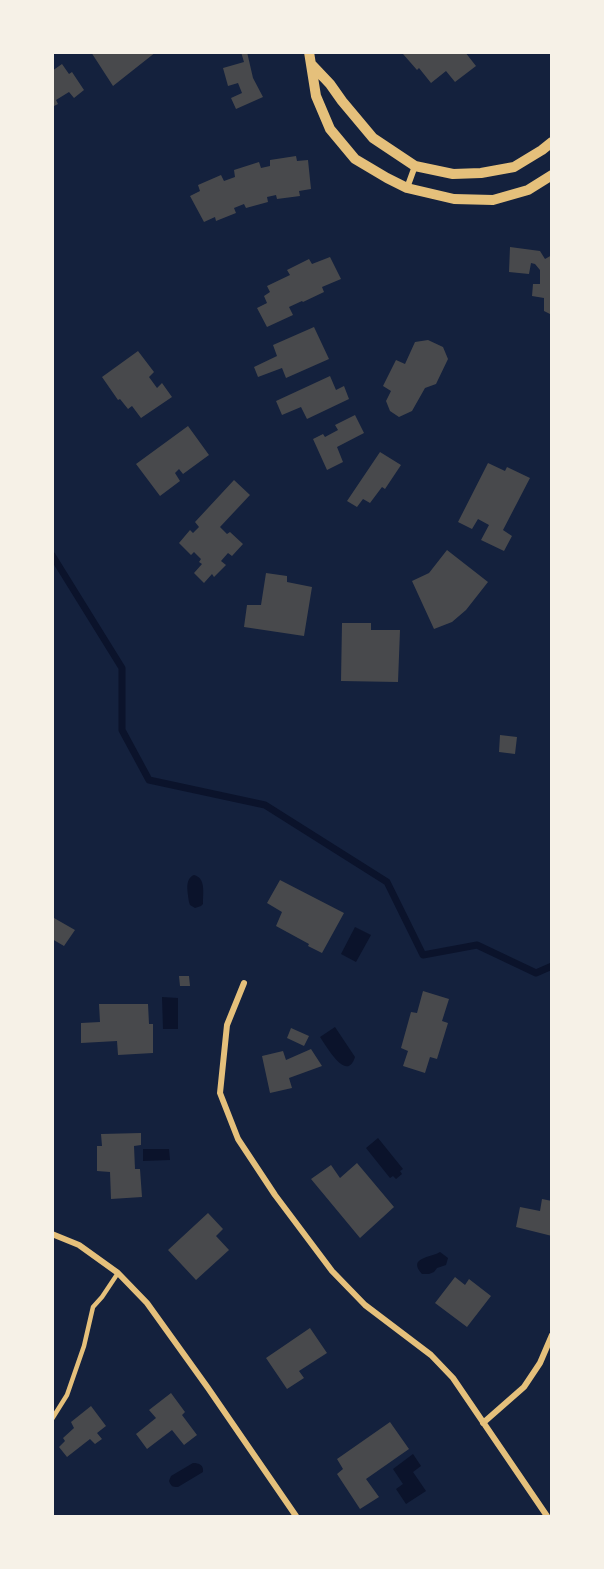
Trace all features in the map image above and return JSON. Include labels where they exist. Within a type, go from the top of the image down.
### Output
[{"type":"street","points":[[309,52],[316,96],[330,129],[355,159],[387,178],[407,188],[454,199],[493,200],[528,190],[552,175]]},
{"type":"street","points":[[311,65],[330,84],[342,102],[374,138],[416,166],[453,174],[481,173],[514,167],[552,142]]},
{"type":"street","points":[[407,188],[416,166]]},
{"type":"street","points":[[244,983],[227,1025],[220,1093],[238,1139],[275,1195],[332,1271],[365,1305],[431,1354],[453,1378],[547,1516]]},
{"type":"street","points":[[52,1234],[79,1245],[118,1273],[147,1303],[296,1516]]},
{"type":"street","points":[[483,1423],[524,1387],[540,1363],[552,1335]]},
{"type":"lane","points":[[52,1419],[67,1395],[84,1346],[93,1307],[118,1273]]},
{"type":"water","points":[[194,875],[200,879],[203,891],[203,904],[195,908],[190,905],[187,887]]},
{"type":"water","points":[[355,927],[371,935],[356,962],[341,954]]},
{"type":"water","points":[[162,997],[178,998],[178,1029],[163,1029]]},
{"type":"water","points":[[335,1027],[355,1057],[347,1066],[342,1065],[332,1055],[320,1037]]},
{"type":"water","points":[[378,1138],[403,1169],[400,1171],[402,1174],[396,1179],[393,1176],[390,1178],[366,1148]]},
{"type":"water","points":[[143,1149],[169,1149],[170,1160],[143,1161]]},
{"type":"water","points":[[440,1252],[448,1258],[446,1265],[429,1274],[422,1274],[417,1264],[419,1261]]},
{"type":"water","points":[[413,1454],[421,1466],[413,1472],[426,1491],[406,1504],[396,1489],[403,1484],[393,1469]]},
{"type":"water","points":[[193,1463],[201,1465],[203,1472],[178,1487],[171,1485],[169,1481],[171,1476]]},
{"type":"building","points":[[91,52],[156,52],[113,86]]},
{"type":"building","points":[[241,52],[247,52],[253,78],[263,97],[236,109],[231,98],[242,93],[238,83],[228,86],[223,68],[244,62]]},
{"type":"building","points":[[405,52],[465,52],[476,66],[455,82],[446,71],[431,83],[403,54]]},
{"type":"building","points":[[62,64],[69,74],[72,72],[84,90],[74,98],[69,92],[56,100],[58,104],[52,107],[52,71]]},
{"type":"building","points":[[296,156],[297,161],[308,160],[311,189],[299,191],[300,196],[277,199],[276,195],[267,197],[268,202],[246,208],[244,204],[234,208],[236,213],[216,221],[215,217],[204,222],[190,196],[200,191],[198,185],[221,175],[224,181],[235,177],[234,170],[259,162],[261,168],[270,166],[270,160]]},
{"type":"building","points":[[510,247],[540,251],[545,259],[552,255],[552,315],[544,311],[544,298],[532,296],[533,284],[540,284],[540,270],[535,264],[531,263],[529,274],[509,272]]},
{"type":"building","points":[[330,257],[341,279],[322,287],[324,292],[289,307],[293,315],[267,327],[257,308],[267,303],[264,296],[270,292],[267,286],[290,275],[287,270],[309,259],[312,264]]},
{"type":"building","points":[[314,327],[329,359],[286,378],[282,368],[258,377],[254,367],[277,356],[273,345]]},
{"type":"building","points":[[428,340],[443,347],[448,359],[436,384],[425,388],[412,411],[399,417],[390,411],[386,401],[391,391],[383,386],[396,360],[405,364],[415,342]]},
{"type":"building","points":[[138,351],[154,372],[149,377],[157,388],[162,383],[172,397],[141,418],[132,406],[128,409],[120,399],[118,400],[102,377]]},
{"type":"building","points":[[330,376],[336,390],[344,386],[349,399],[307,419],[301,407],[282,415],[276,401]]},
{"type":"building","points":[[355,415],[364,433],[337,447],[343,462],[327,470],[313,439],[323,434],[325,437],[338,430],[335,425]]},
{"type":"building","points":[[188,426],[209,455],[183,474],[179,469],[175,473],[180,481],[160,496],[136,464]]},
{"type":"building","points":[[380,452],[401,465],[385,489],[382,487],[370,503],[363,499],[357,507],[347,501]]},
{"type":"building","points":[[488,463],[505,471],[507,467],[530,478],[503,530],[512,536],[504,551],[481,540],[489,525],[478,519],[472,529],[458,522]]},
{"type":"building","points":[[234,480],[250,495],[220,527],[227,534],[230,532],[243,544],[232,556],[228,553],[221,561],[226,565],[214,577],[212,574],[204,583],[194,573],[202,564],[199,562],[201,559],[194,552],[191,555],[179,543],[190,530],[193,533],[199,527],[195,522]]},
{"type":"building","points":[[447,550],[488,582],[466,610],[452,622],[434,629],[412,581],[429,573]]},
{"type":"building","points":[[266,573],[287,576],[287,582],[312,587],[304,636],[244,627],[247,605],[261,605]]},
{"type":"building","points":[[342,623],[371,623],[371,630],[400,630],[398,682],[341,681]]},
{"type":"building","points":[[500,735],[517,737],[515,754],[499,752]]},
{"type":"building","points":[[280,880],[344,913],[322,953],[276,926],[282,912],[267,903]]},
{"type":"building","points":[[54,918],[75,930],[64,946],[52,939]]},
{"type":"building","points":[[179,976],[189,976],[190,986],[180,986]]},
{"type":"building","points":[[423,991],[449,999],[442,1021],[448,1023],[437,1059],[430,1057],[425,1073],[403,1066],[408,1051],[401,1048],[411,1012],[417,1013]]},
{"type":"building","points":[[99,1004],[148,1004],[149,1024],[153,1024],[153,1053],[118,1055],[117,1041],[81,1043],[81,1023],[100,1022]]},
{"type":"building","points":[[291,1028],[309,1036],[304,1046],[287,1038]]},
{"type":"building","points":[[311,1049],[322,1066],[289,1078],[292,1088],[270,1093],[262,1056],[283,1051],[286,1060]]},
{"type":"building","points":[[141,1133],[141,1145],[134,1146],[135,1169],[140,1169],[142,1197],[111,1199],[110,1172],[97,1171],[97,1146],[102,1146],[101,1134]]},
{"type":"building","points":[[357,1163],[394,1207],[360,1238],[311,1179],[331,1165],[340,1178]]},
{"type":"building","points":[[542,1199],[552,1201],[552,1236],[516,1227],[520,1207],[540,1211]]},
{"type":"building","points":[[208,1213],[223,1229],[216,1236],[229,1250],[196,1280],[168,1250]]},
{"type":"building","points":[[455,1277],[465,1285],[469,1279],[491,1296],[467,1327],[435,1303]]},
{"type":"building","points":[[310,1328],[327,1353],[299,1371],[304,1378],[287,1389],[266,1358]]},
{"type":"building","points":[[171,1393],[185,1412],[182,1415],[197,1435],[184,1445],[172,1430],[147,1449],[136,1434],[156,1418],[149,1410]]},
{"type":"building","points":[[91,1406],[106,1426],[97,1433],[102,1439],[95,1444],[90,1439],[67,1457],[59,1447],[65,1441],[63,1438],[74,1428],[71,1422]]},
{"type":"building","points":[[390,1422],[409,1449],[366,1479],[379,1497],[360,1509],[337,1474],[343,1469],[337,1459]]},
{"type":"waterway","points":[[52,555],[122,668],[122,730],[149,780],[265,805],[387,882],[423,955],[477,945],[536,973],[552,966]]}]
